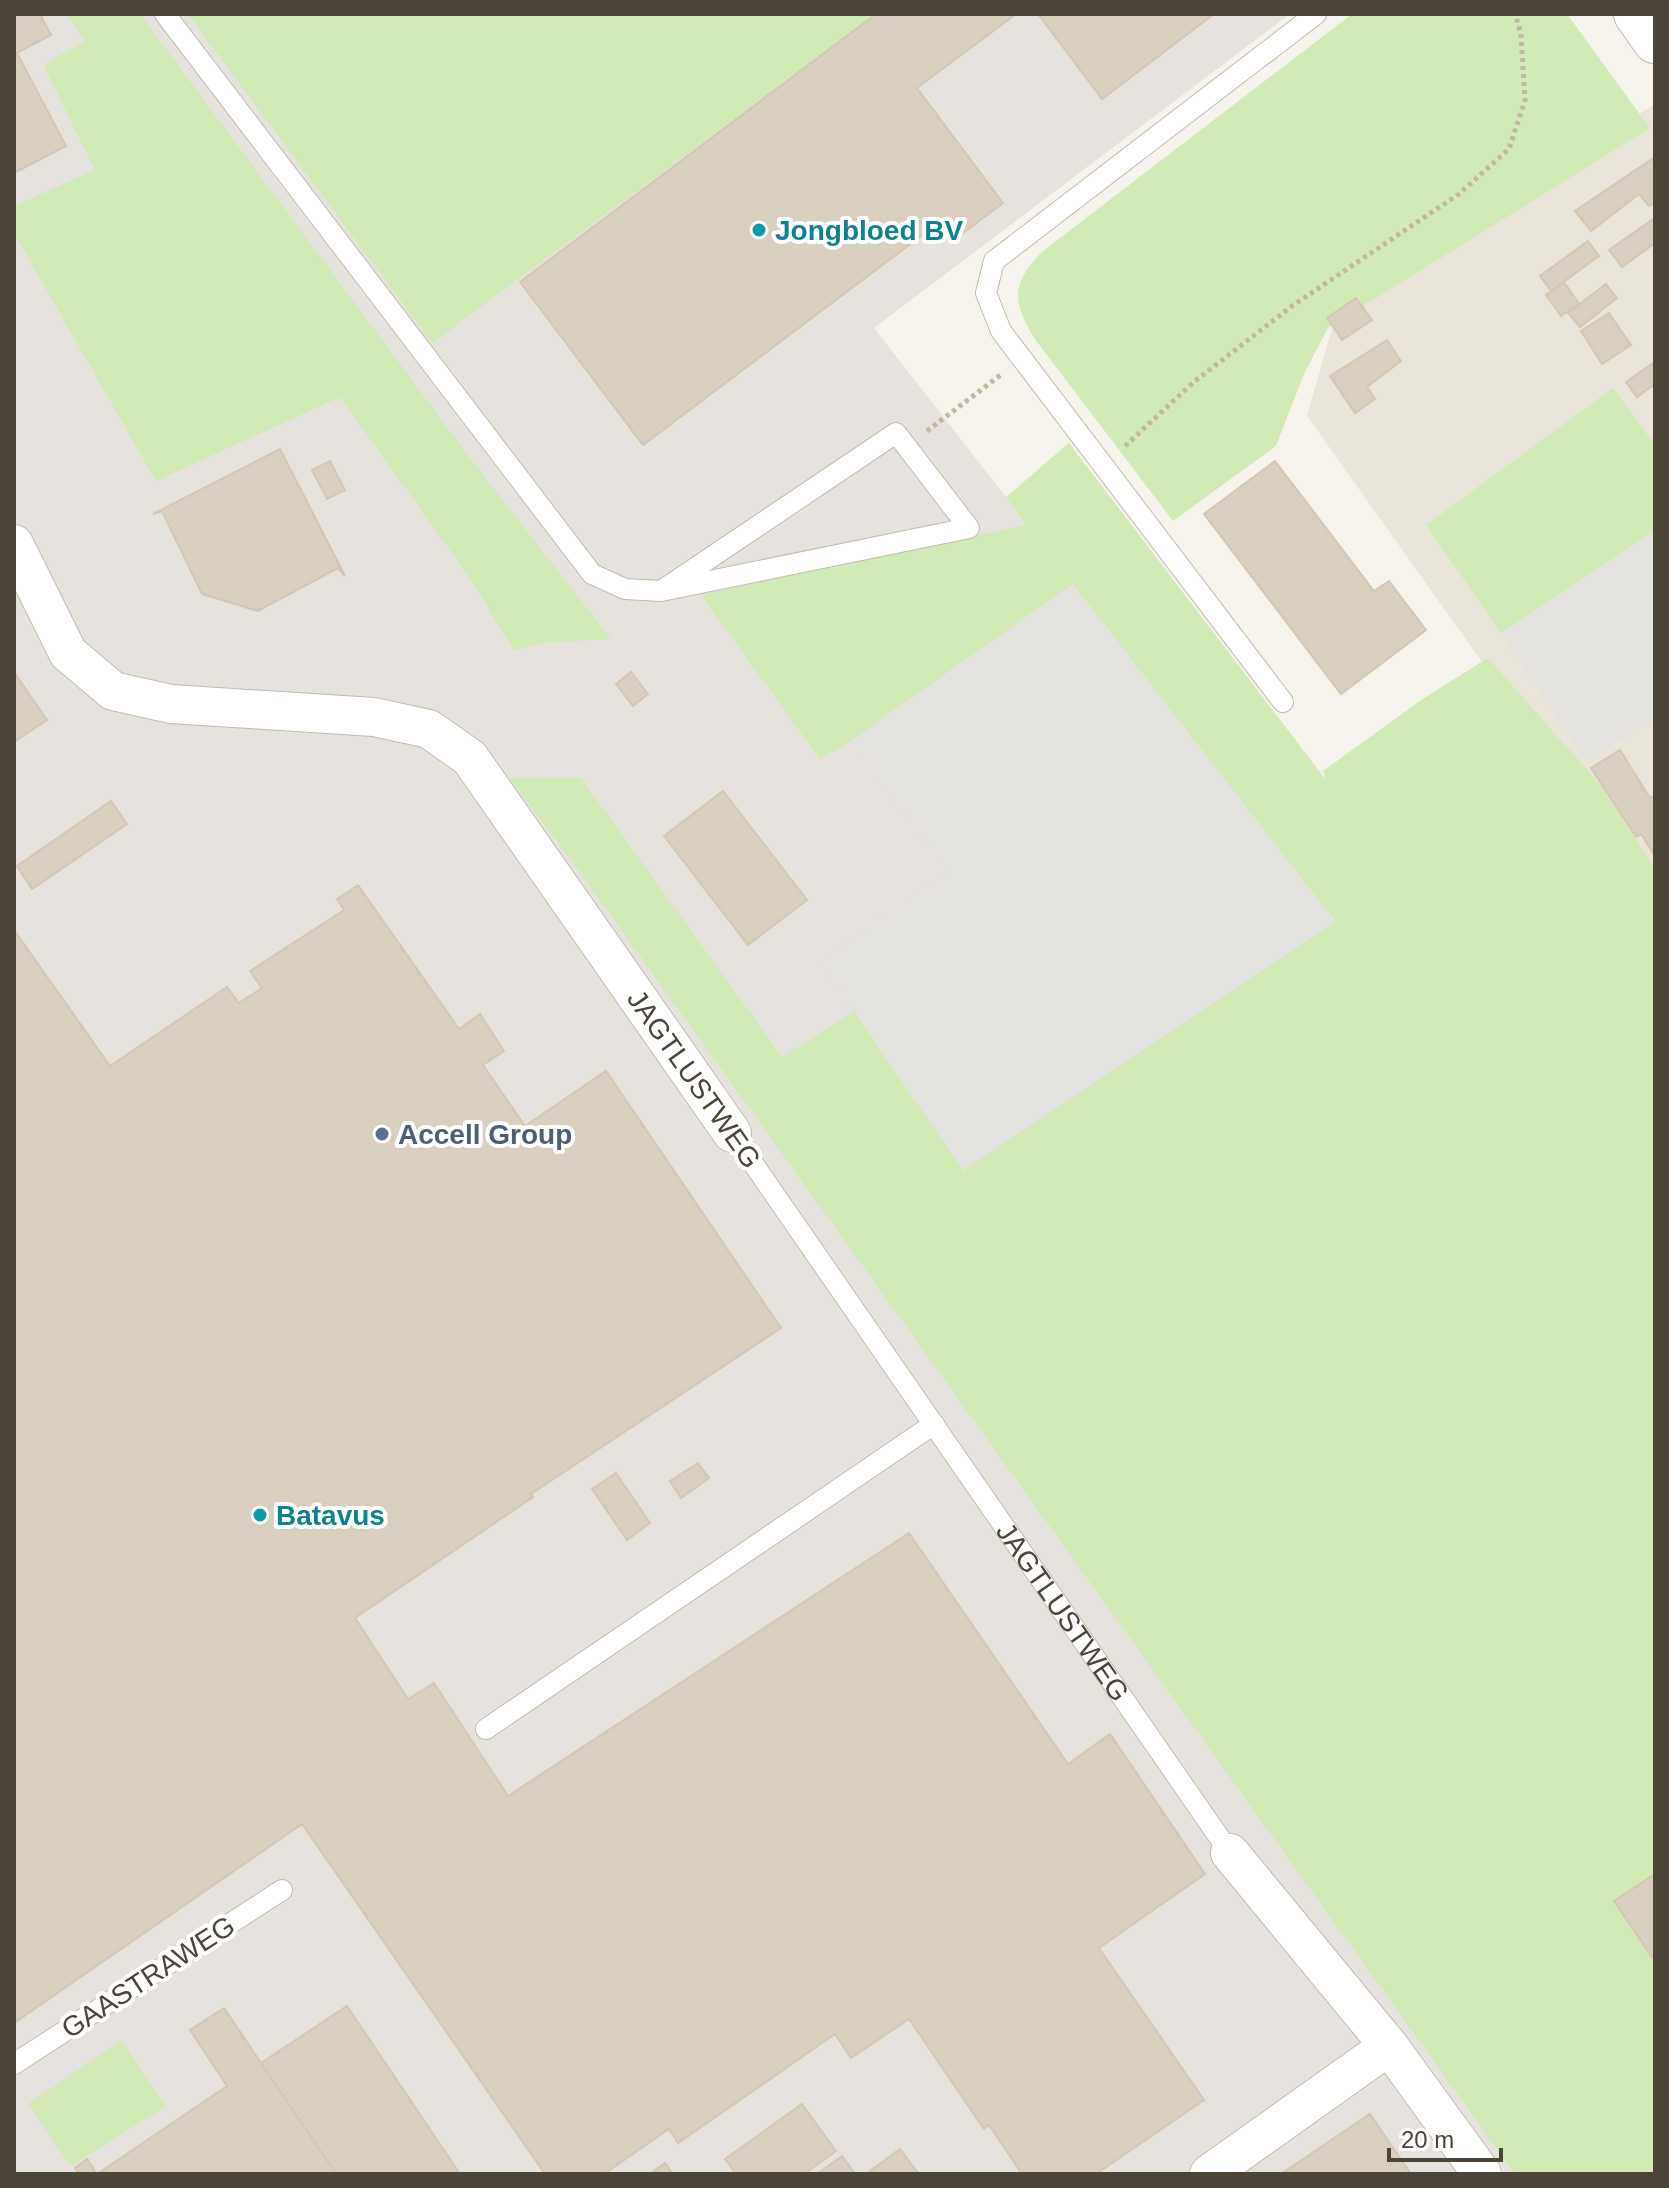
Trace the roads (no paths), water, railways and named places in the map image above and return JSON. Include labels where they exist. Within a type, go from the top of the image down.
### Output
[{"type":"street","points":[[1636,14],[1655,41]]},
{"type":"street","name":"JAGTLUSTWEG","points":[[14,544],[68,653],[113,691],[171,704],[374,717],[429,729],[470,758],[732,1133]]},
{"type":"street","points":[[1230,1853],[1389,2046],[1482,2174]]},
{"type":"street","points":[[1209,2174],[1389,2046]]},
{"type":"lane","points":[[165,14],[592,574],[625,589],[661,591],[969,528],[896,433],[661,591]]},
{"type":"lane","points":[[1283,702],[1001,331],[986,293],[994,261],[1316,14]]},
{"type":"lane","name":"JAGTLUSTWEG","points":[[732,1133],[1230,1853]]},
{"type":"lane","points":[[486,1729],[934,1424]]},
{"type":"lane","name":"GAASTRAWEG","points":[[14,2064],[282,1890]]},
{"type":"place","name":"Jongbloed BV","points":[[759,230]]},
{"type":"place","name":"Accell Group","points":[[382,1134]]},
{"type":"place","name":"Batavus","points":[[260,1515]]}]
